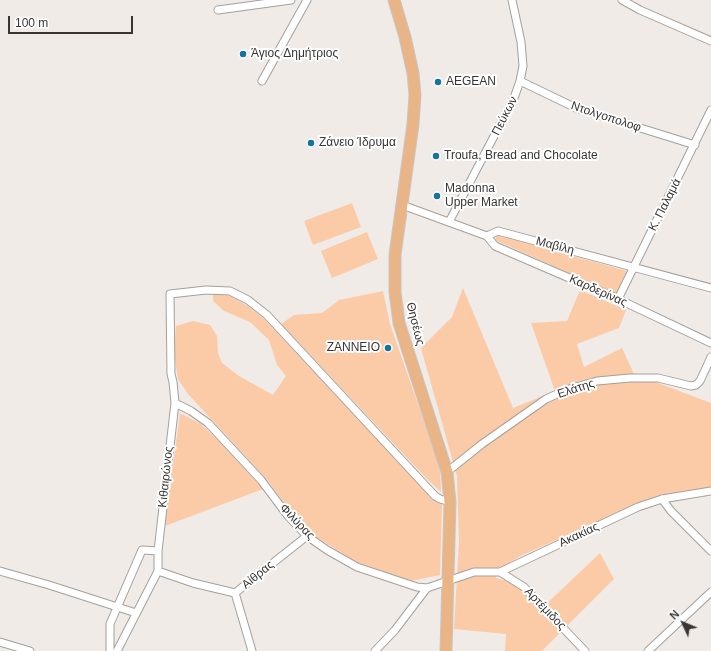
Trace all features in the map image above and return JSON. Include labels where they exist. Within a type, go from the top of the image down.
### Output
[{"type":"main road","name":"Θησέως","points":[[394,0],[408,50],[413,73],[415,95],[413,124],[395,255],[395,292],[399,323],[447,472],[450,502],[446,651]]},
{"type":"street","points":[[218,10],[291,0]]},
{"type":"street","points":[[262,81],[307,0]]},
{"type":"street","name":"Πεύκων","points":[[449,222],[514,98],[520,81],[523,66],[512,0]]},
{"type":"street","points":[[622,0],[640,10],[711,41]]},
{"type":"street","name":"Ντολγοπολοφ","points":[[520,81],[576,108],[695,144]]},
{"type":"street","name":"Κ. Παλαμά","points":[[618,299],[711,110]]},
{"type":"street","name":"Μαβίλη","points":[[402,205],[487,236],[498,231],[711,288]]},
{"type":"street","name":"Καρδερίνας","points":[[487,236],[495,246],[618,299],[711,343]]},
{"type":"street","name":"Κιθαιρώνος","points":[[117,651],[158,571],[158,551],[175,403],[174,382],[171,374],[170,294],[206,290],[230,291],[248,300],[267,315],[435,496],[450,502]]},
{"type":"street","name":"Ελάτης","points":[[447,472],[482,444],[546,399],[566,390],[596,381],[630,378],[658,378],[691,386],[696,385],[700,381],[711,356]]},
{"type":"street","name":"Φιλύρας","points":[[175,403],[191,411],[208,423],[261,480],[288,516],[307,536],[327,550],[357,567],[416,587],[427,588]]},
{"type":"street","name":"Ακακίας","points":[[449,580],[474,572],[500,572],[638,507],[662,499],[711,491]]},
{"type":"street","points":[[662,499],[671,512],[711,551]]},
{"type":"street","name":"Αίθρας","points":[[158,571],[193,583],[236,593],[307,536]]},
{"type":"street","points":[[110,651],[110,624],[142,550],[158,551]]},
{"type":"street","points":[[0,571],[136,613]]},
{"type":"street","name":"Αρτέμιδος","points":[[500,572],[524,586],[585,651]]},
{"type":"street","points":[[374,651],[395,630],[427,588],[449,580]]},
{"type":"street","points":[[648,651],[711,592]]},
{"type":"street","points":[[236,593],[252,651]]},
{"type":"street","points":[[0,642],[30,651]]},
{"type":"shaded area","points":[[352,203],[361,227],[313,245],[304,221]]},
{"type":"shaded area","points":[[367,232],[378,259],[332,278],[321,251]]},
{"type":"shaded area","points":[[497,235],[627,271],[616,294],[495,240]]},
{"type":"shaded area","points":[[463,288],[513,408],[555,391],[531,323],[567,321],[580,290],[626,310],[619,328],[577,344],[584,367],[622,348],[634,374],[711,403],[711,487],[655,497],[520,556],[496,571],[496,578],[508,581],[521,588],[541,609],[600,553],[614,579],[542,651],[505,651],[506,634],[454,629],[459,541],[457,476],[421,348],[452,317]]},
{"type":"shaded area","points":[[383,291],[390,324],[433,447],[440,472],[441,492],[426,478],[281,324],[294,315],[322,313],[339,300]]},
{"type":"shaded area","points":[[213,294],[230,296],[248,306],[263,318],[421,485],[429,496],[442,505],[440,575],[411,581],[356,562],[315,536],[292,514],[269,482],[188,394],[178,379],[174,353],[176,326],[193,321],[210,325],[217,336],[218,353],[222,363],[239,376],[273,395],[286,376],[277,365],[269,340],[250,322],[224,311],[213,301]]},
{"type":"shaded area","points":[[180,413],[201,424],[219,441],[263,489],[165,526]]},
{"type":"place","name":"Άγιος Δημήτριος","points":[[243,54]]},
{"type":"place","name":"AEGEAN","points":[[438,82]]},
{"type":"place","name":"Ζάνειο Ίδρυμα","points":[[311,143]]},
{"type":"place","name":"Troufa, Bread and Chocolate","points":[[436,156]]},
{"type":"place","name":"Madonna Upper Market","points":[[437,196]]},
{"type":"place","name":"ΖΑΝΝΕΙΟ","points":[[388,348]]}]
